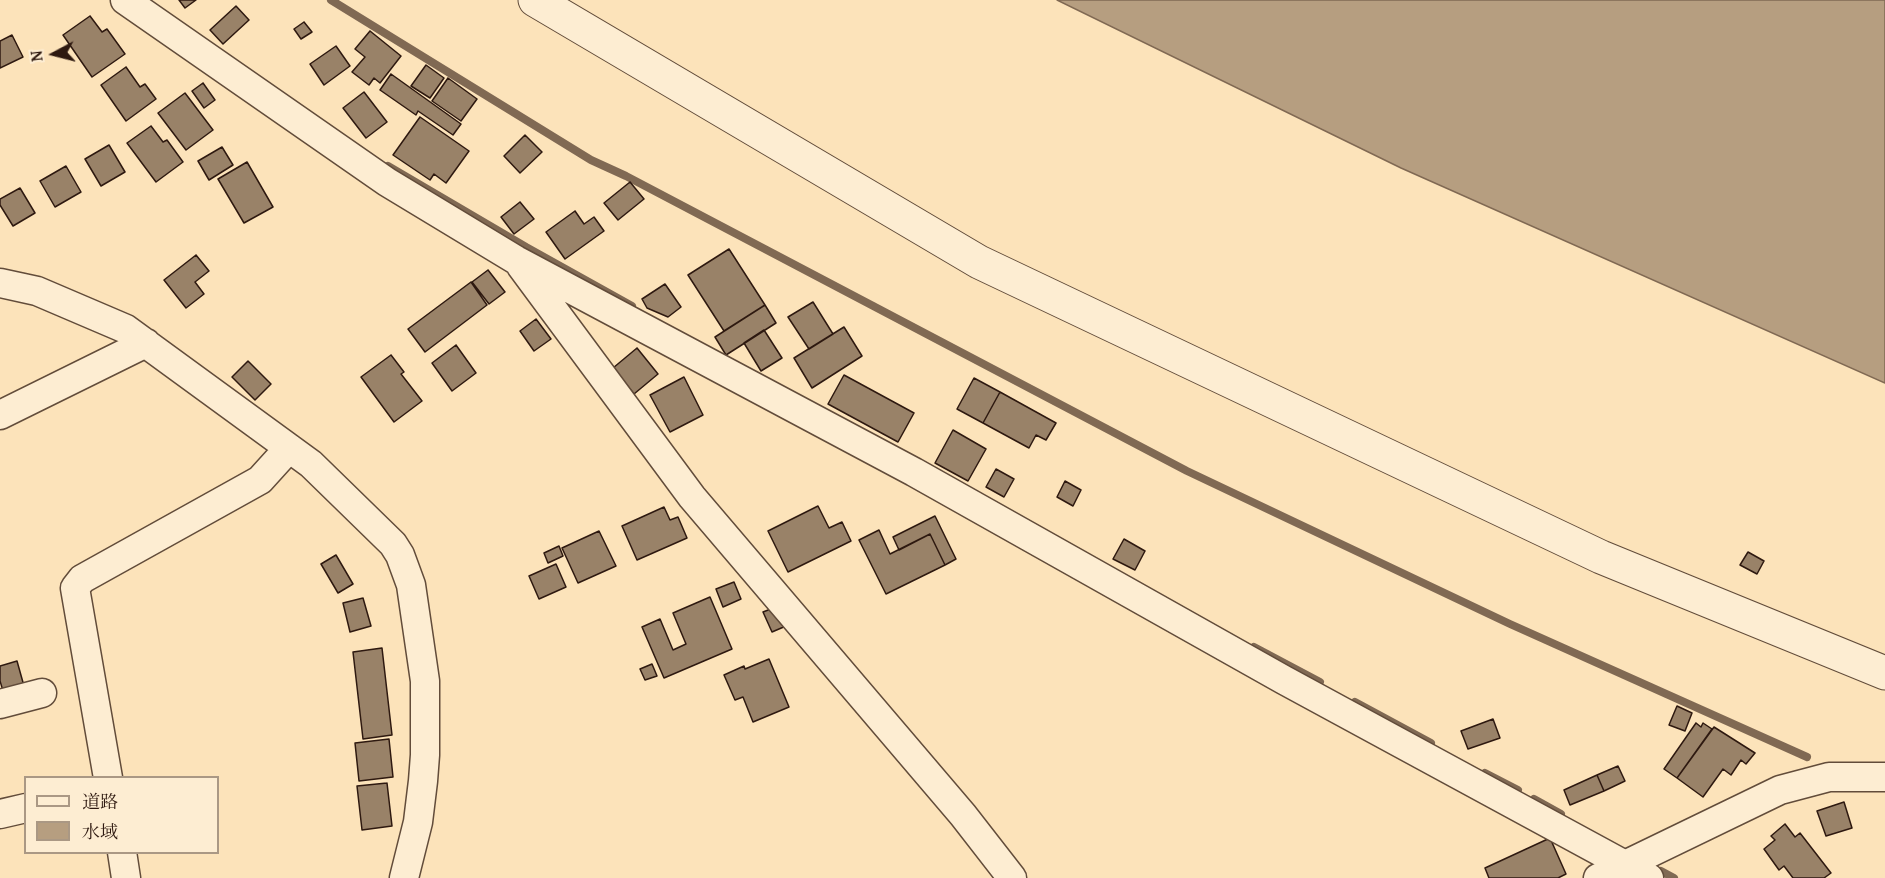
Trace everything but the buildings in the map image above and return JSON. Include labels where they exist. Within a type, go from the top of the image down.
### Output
[{"type":"street","points":[[125,0],[387,182],[516,260],[914,472],[1284,680],[1637,872]]},
{"type":"street","points":[[535,0],[979,262],[1600,557],[1885,673]]},
{"type":"street","points":[[516,260],[692,496],[963,815],[1012,878]]},
{"type":"street","points":[[0,283],[37,291],[126,329],[311,464],[393,544],[400,555],[411,585],[425,681],[425,755],[418,822],[404,878]]},
{"type":"street","points":[[0,415],[146,343]]},
{"type":"street","points":[[108,776],[75,588],[82,579],[260,480],[289,448]]},
{"type":"street","points":[[0,704],[42,693]]},
{"type":"street","points":[[1598,878],[1637,872],[1779,790],[1829,777],[1885,777]]},
{"type":"street","points":[[0,814],[24,808]]},
{"type":"street","points":[[122,854],[126,878]]},
{"type":"water","points":[[1057,0],[1885,0],[1885,383],[1401,168]]},
{"type":"waterway","points":[[331,0],[591,160],[626,176],[1187,471],[1510,624],[1807,757]]},
{"type":"waterway","points":[[388,166],[632,306]]},
{"type":"waterway","points":[[1254,647],[1320,682]]},
{"type":"waterway","points":[[1355,702],[1431,743]]},
{"type":"waterway","points":[[1485,773],[1518,790]]},
{"type":"waterway","points":[[1534,799],[1561,814]]},
{"type":"waterway","points":[[1661,871],[1674,878]]}]
